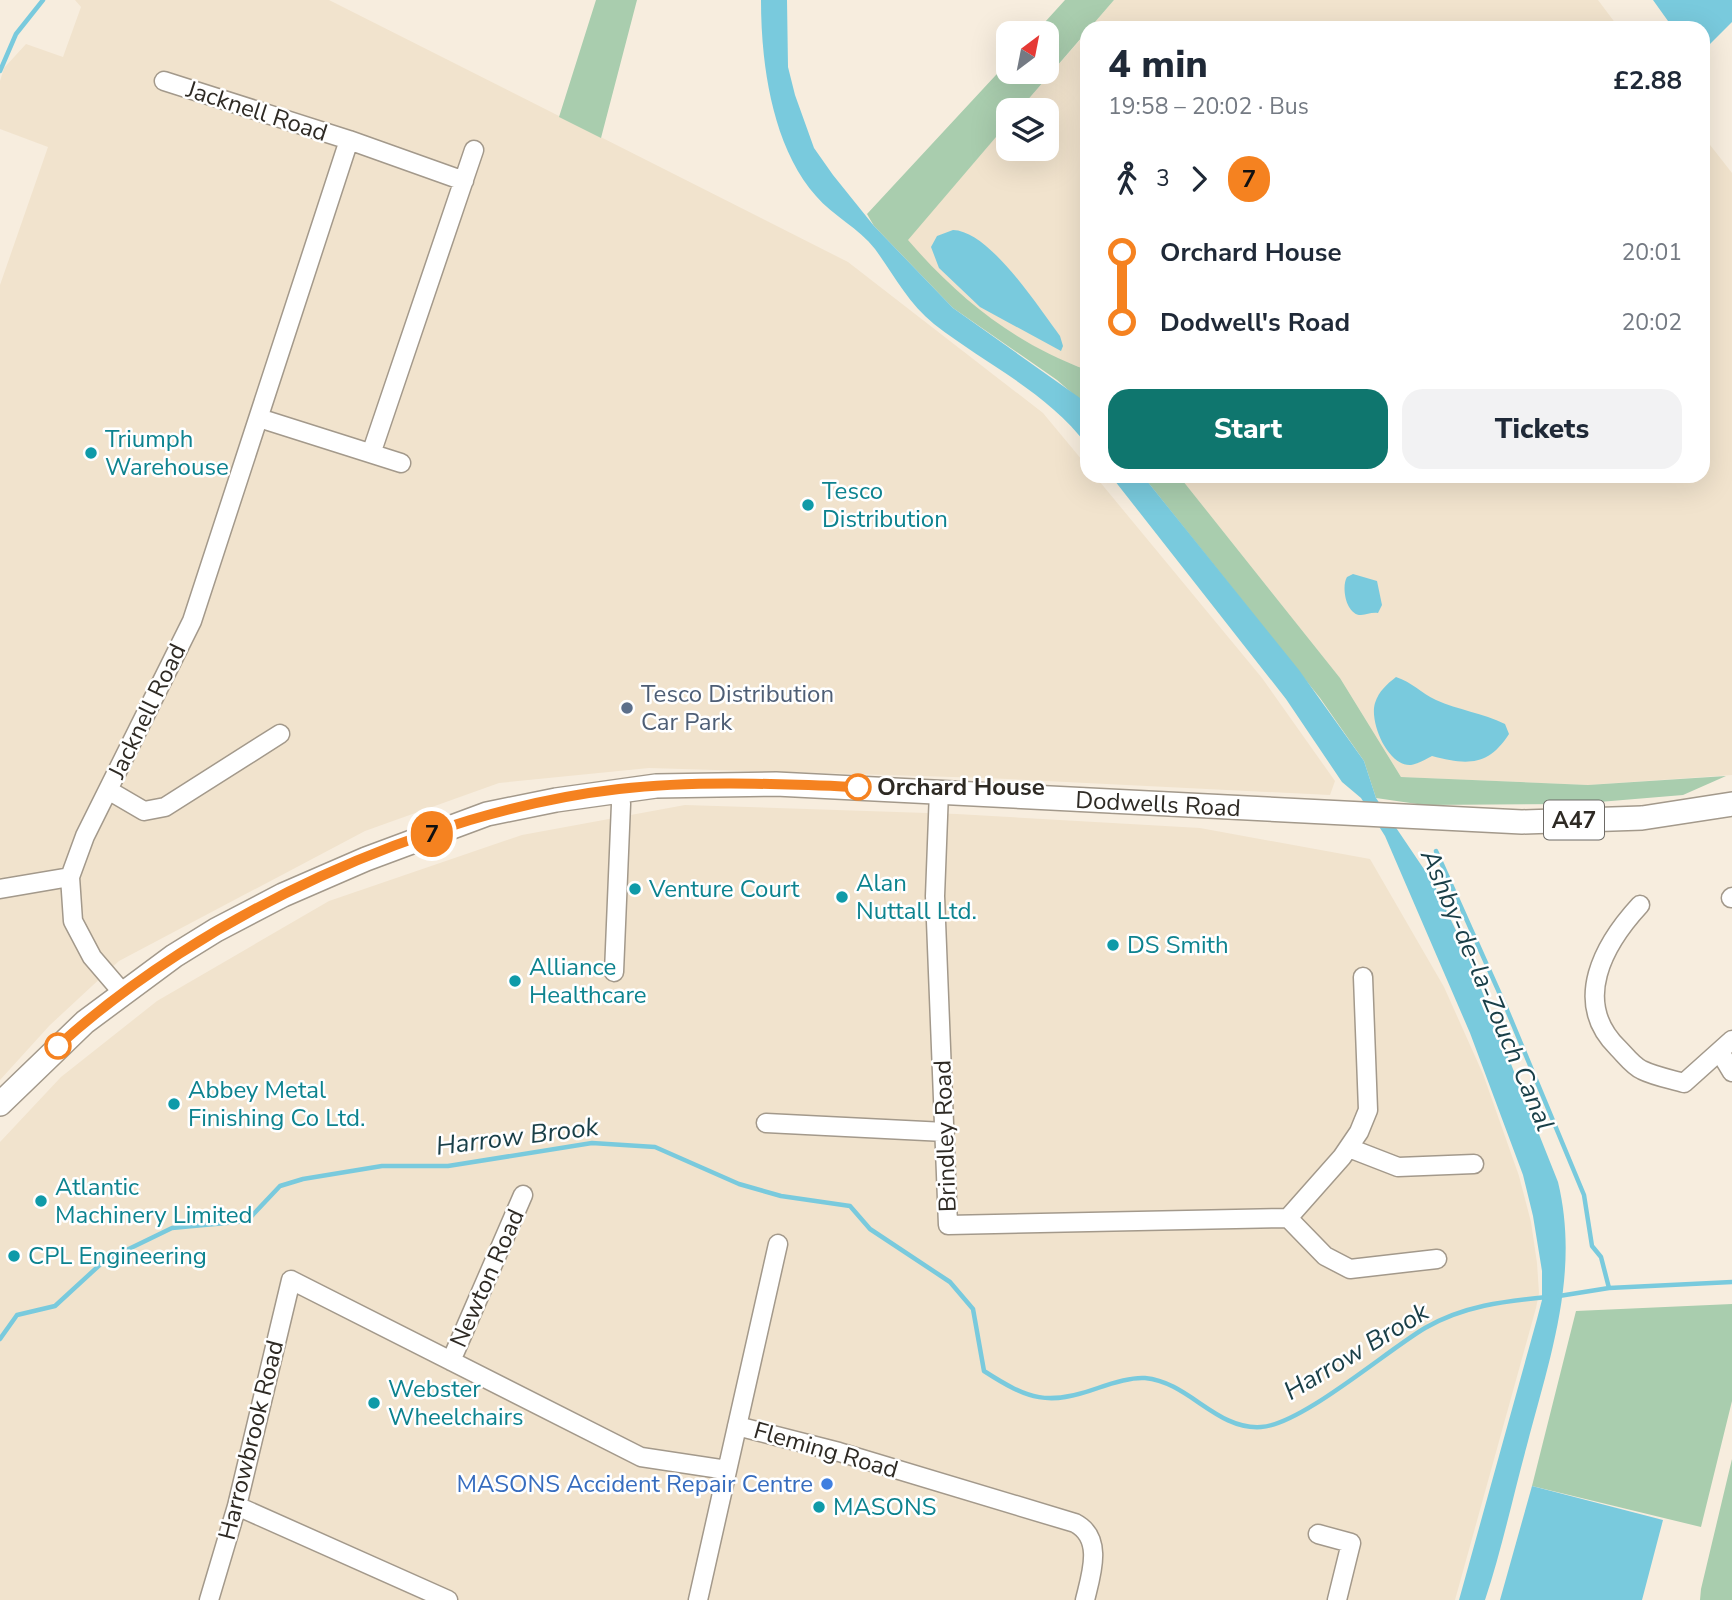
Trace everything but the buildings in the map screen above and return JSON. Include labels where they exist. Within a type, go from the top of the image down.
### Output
[{"type":"main road","name":"Dodwells Road","points":[[0,1104],[58,1046],[122,992],[216,930],[366,859],[487,814],[618,789],[776,784],[1522,822],[1642,818],[1732,804]]},
{"type":"street","name":"Jacknell Road","points":[[164,81],[349,140],[464,181]]},
{"type":"street","name":"Jacknell Road","points":[[122,992],[92,957],[73,921],[70,877],[108,790],[192,621],[349,140]]},
{"type":"street","points":[[372,452],[474,150]]},
{"type":"street","points":[[259,418],[401,463]]},
{"type":"street","points":[[108,790],[144,811],[166,807],[280,734]]},
{"type":"street","points":[[614,972],[621,803],[618,789]]},
{"type":"street","name":"Brindley Road","points":[[939,791],[935,897],[948,1226],[1288,1218]]},
{"type":"street","points":[[0,889],[70,877]]},
{"type":"street","points":[[1640,905],[1619,927],[1600,960],[1594,996],[1606,1036],[1640,1070],[1684,1083],[1726,1046],[1732,1072]]},
{"type":"street","points":[[1363,977],[1368,1110],[1349,1148],[1304,1204],[1288,1218],[1325,1256],[1350,1269],[1437,1259]]},
{"type":"street","points":[[766,1124],[945,1132]]},
{"type":"street","points":[[1349,1148],[1398,1167],[1474,1164]]},
{"type":"street","name":"Newton Road","points":[[451,1361],[523,1195]]},
{"type":"street","points":[[698,1600],[778,1244]]},
{"type":"street","name":"Newton Road","points":[[291,1279],[641,1457],[727,1470]]},
{"type":"street","name":"Harrowbrook Road","points":[[209,1600],[237,1506],[291,1279]]},
{"type":"street","name":"Fleming Road","points":[[737,1426],[839,1452],[1075,1523],[1090,1537],[1093,1551],[1085,1600]]},
{"type":"street","points":[[237,1506],[448,1600]]},
{"type":"street","points":[[1318,1534],[1351,1543],[1337,1600]]},
{"type":"shaded area","points":[[75,0],[329,0],[848,262],[1043,413],[1080,458],[1080,483],[1101,483],[1262,678],[1335,781],[1330,795],[986,778],[649,768],[499,783],[365,831],[119,961],[50,1025],[0,1080],[0,285],[48,147],[0,129],[0,81],[4,68],[26,44],[63,57],[81,7]]},
{"type":"shaded area","points":[[1114,0],[1598,0],[1614,21],[1096,21]]},
{"type":"shaded area","points":[[1080,40],[1080,367],[1048,355],[980,313],[938,276],[907,240],[996,137],[996,161],[1059,161],[1059,98],[1029,98],[1042,84],[1059,84],[1059,64]]},
{"type":"shaded area","points":[[1710,145],[1732,173],[1732,775],[1588,785],[1401,777],[1340,678],[1185,483],[1710,483]]},
{"type":"shaded area","points":[[685,805],[957,814],[1200,828],[1370,859],[1444,987],[1483,1074],[1519,1176],[1531,1222],[1537,1263],[1539,1293],[1536,1308],[1455,1600],[0,1600],[0,1142],[61,1077],[157,1001],[329,901],[522,835]]},
{"type":"green space","points":[[596,0],[637,0],[601,138],[559,117]]},
{"type":"green space","points":[[1065,0],[1114,0],[1096,21],[1080,21],[1080,39],[1059,64],[1059,21],[1046,21]]},
{"type":"green space","points":[[996,75],[996,84],[1041,84],[1029,98],[996,98],[996,137],[908,240],[947,281],[989,317],[1035,346],[1080,367],[1080,400],[1057,380],[953,308],[874,226],[867,214]]},
{"type":"green space","points":[[1149,483],[1185,483],[1340,678],[1401,777],[1588,785],[1726,776],[1683,795],[1575,804],[1424,805],[1376,798],[1364,761],[1320,698]]},
{"type":"green space","points":[[1732,1304],[1732,1401],[1701,1527],[1532,1486],[1576,1311]]},
{"type":"green space","points":[[1732,1459],[1732,1600],[1700,1600],[1701,1589]]},
{"type":"water","points":[[761,0],[787,0],[788,67],[795,95],[814,148],[833,175],[874,226],[953,308],[1080,398],[1080,437],[1034,394],[925,316],[869,242],[816,196],[801,176],[779,129],[767,77]]},
{"type":"water","points":[[1653,0],[1732,0],[1732,22],[1710,44],[1710,21],[1668,21]]},
{"type":"water","points":[[953,230],[982,243],[1012,272],[1060,336],[1063,346],[1061,351],[980,307],[939,268],[931,247],[937,236]]},
{"type":"water","points":[[1116,483],[1149,483],[1299,670],[1364,761],[1376,798],[1434,884],[1468,956],[1558,1182],[1566,1249],[1559,1315],[1545,1380],[1485,1600],[1459,1600],[1542,1300],[1542,1271],[1533,1216],[1523,1175],[1470,1033],[1385,836],[1361,798],[1342,782],[1286,699]]},
{"type":"water","points":[[1353,574],[1377,581],[1382,605],[1378,613],[1356,614],[1348,606],[1345,582],[1347,577]]},
{"type":"water","points":[[1396,677],[1436,700],[1505,724],[1509,734],[1493,753],[1475,761],[1455,761],[1432,756],[1411,765],[1403,764],[1395,759],[1382,742],[1374,711],[1379,695]]},
{"type":"water","points":[[1532,1486],[1663,1520],[1642,1600],[1500,1600]]},
{"type":"waterway","points":[[0,71],[16,34],[43,0]]},
{"type":"waterway","name":"Ashby-de-la-Zouch Canal","points":[[1436,851],[1507,1010],[1584,1195],[1592,1246],[1601,1257],[1609,1288]]},
{"type":"waterway","name":"Harrow Brook","points":[[0,1339],[17,1315],[55,1306],[104,1261],[172,1228],[247,1221],[280,1186],[303,1179],[382,1166],[448,1166],[592,1143],[655,1147],[739,1184],[781,1196],[850,1206],[870,1229],[950,1282],[973,1309],[984,1371],[1014,1388],[1039,1397],[1065,1397],[1134,1378],[1145,1378],[1161,1381],[1175,1388],[1230,1421],[1261,1427],[1298,1414],[1425,1328],[1454,1314],[1515,1300],[1547,1297]]},
{"type":"waterway","points":[[1559,1296],[1609,1288],[1732,1282]]},
{"type":"bus line","name":"7","points":[[58,1046],[122,992],[216,930],[283,895],[366,859],[487,814],[618,789],[656,786],[776,784],[858,787]]},
{"type":"place","name":"Triumph Warehouse","points":[[91,453]]},
{"type":"place","name":"Tesco Distribution","points":[[808,505]]},
{"type":"place","name":"Tesco Distribution Car Park","points":[[627,708]]},
{"type":"place","name":"Orchard House","points":[[858,787]]},
{"type":"place","name":"Venture Court","points":[[635,889]]},
{"type":"place","name":"Alan Nuttall Ltd.","points":[[842,897]]},
{"type":"place","name":"DS Smith","points":[[1113,945]]},
{"type":"place","name":"Alliance Healthcare","points":[[515,981]]},
{"type":"place","name":"Abbey Metal Finishing Co Ltd.","points":[[174,1104]]},
{"type":"place","name":"Atlantic Machinery Limited","points":[[41,1201]]},
{"type":"place","name":"CPL Engineering","points":[[14,1256]]},
{"type":"place","name":"Webster Wheelchairs","points":[[374,1403]]},
{"type":"place","name":"MASONS Accident Repair Centre","points":[[827,1484]]},
{"type":"place","name":"MASONS","points":[[819,1507]]}]
